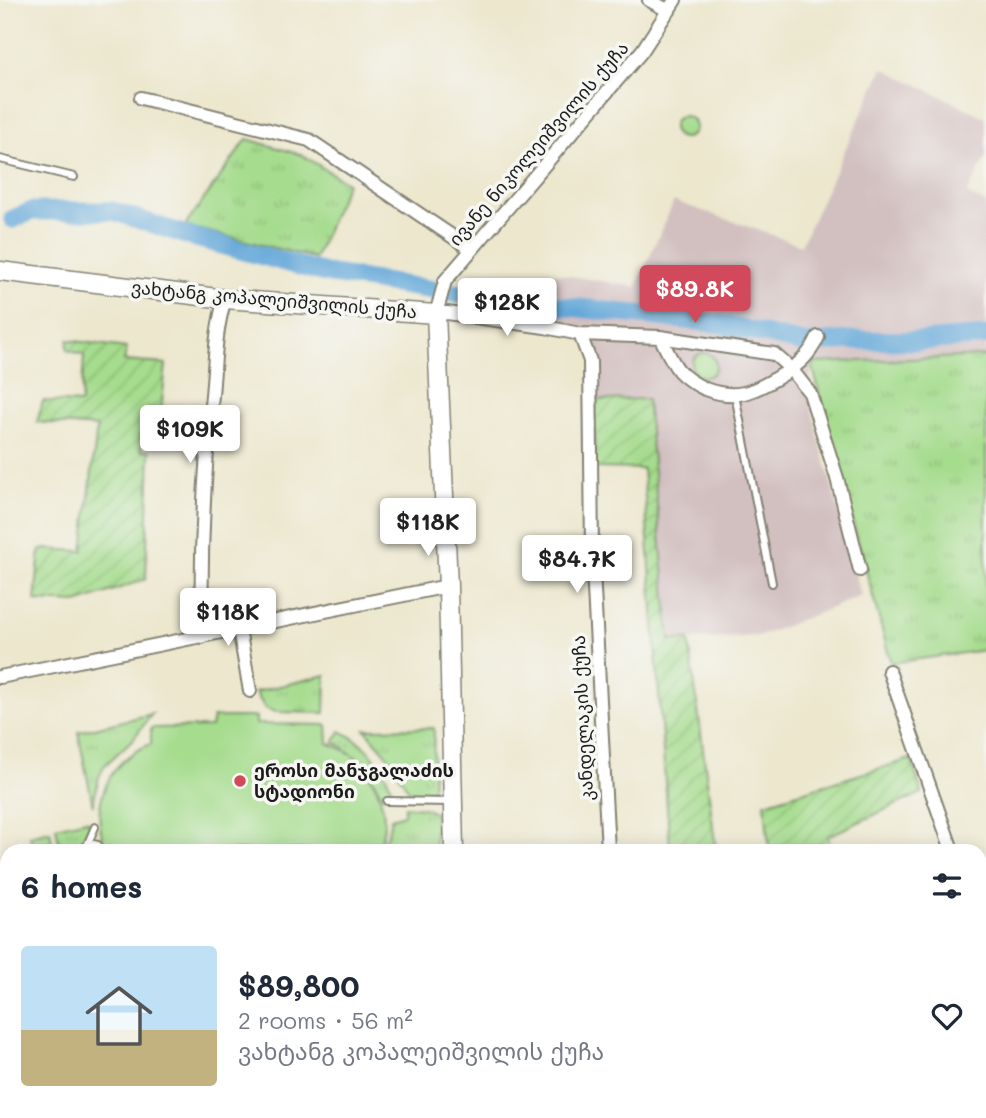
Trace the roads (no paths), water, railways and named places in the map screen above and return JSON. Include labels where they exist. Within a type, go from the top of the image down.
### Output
[{"type":"street","points":[[649,0],[672,5]]},
{"type":"street","name":"ივანე ნიკოლეიშვილის ქუჩა","points":[[436,314],[443,287],[471,249],[642,51],[672,5]]},
{"type":"street","points":[[141,98],[309,140],[471,249]]},
{"type":"street","name":"ვახტანგ კოპალეიშვილის ქუჩა","points":[[0,271],[225,299],[447,313],[580,334],[660,337],[774,354],[791,369]]},
{"type":"street","points":[[202,636],[200,565],[209,425],[218,332],[225,299]]},
{"type":"street","points":[[436,314],[448,586],[454,844]]},
{"type":"street","name":"კანდელაკის ქუჩა","points":[[580,334],[590,361],[592,552],[608,844]]},
{"type":"street","points":[[660,337],[678,370],[692,383],[721,395],[755,391],[806,359],[816,343]]},
{"type":"street","points":[[791,369],[810,393],[837,478],[860,570]]},
{"type":"street","points":[[0,677],[448,586]]},
{"type":"street","points":[[239,629],[250,691]]},
{"type":"street","points":[[889,671],[950,844]]},
{"type":"lane","points":[[0,159],[74,177]]},
{"type":"lane","points":[[735,395],[772,583]]},
{"type":"lane","points":[[387,802],[453,802]]},
{"type":"lane","points":[[93,844],[88,843],[95,827]]},
{"type":"waterway","points":[[13,219],[32,211],[113,211],[189,236],[325,273],[472,296],[721,324],[807,344],[986,336]]},
{"type":"place","name":"ეროსი მანჯგალაძის სტადიონი","points":[[240,781]]}]
